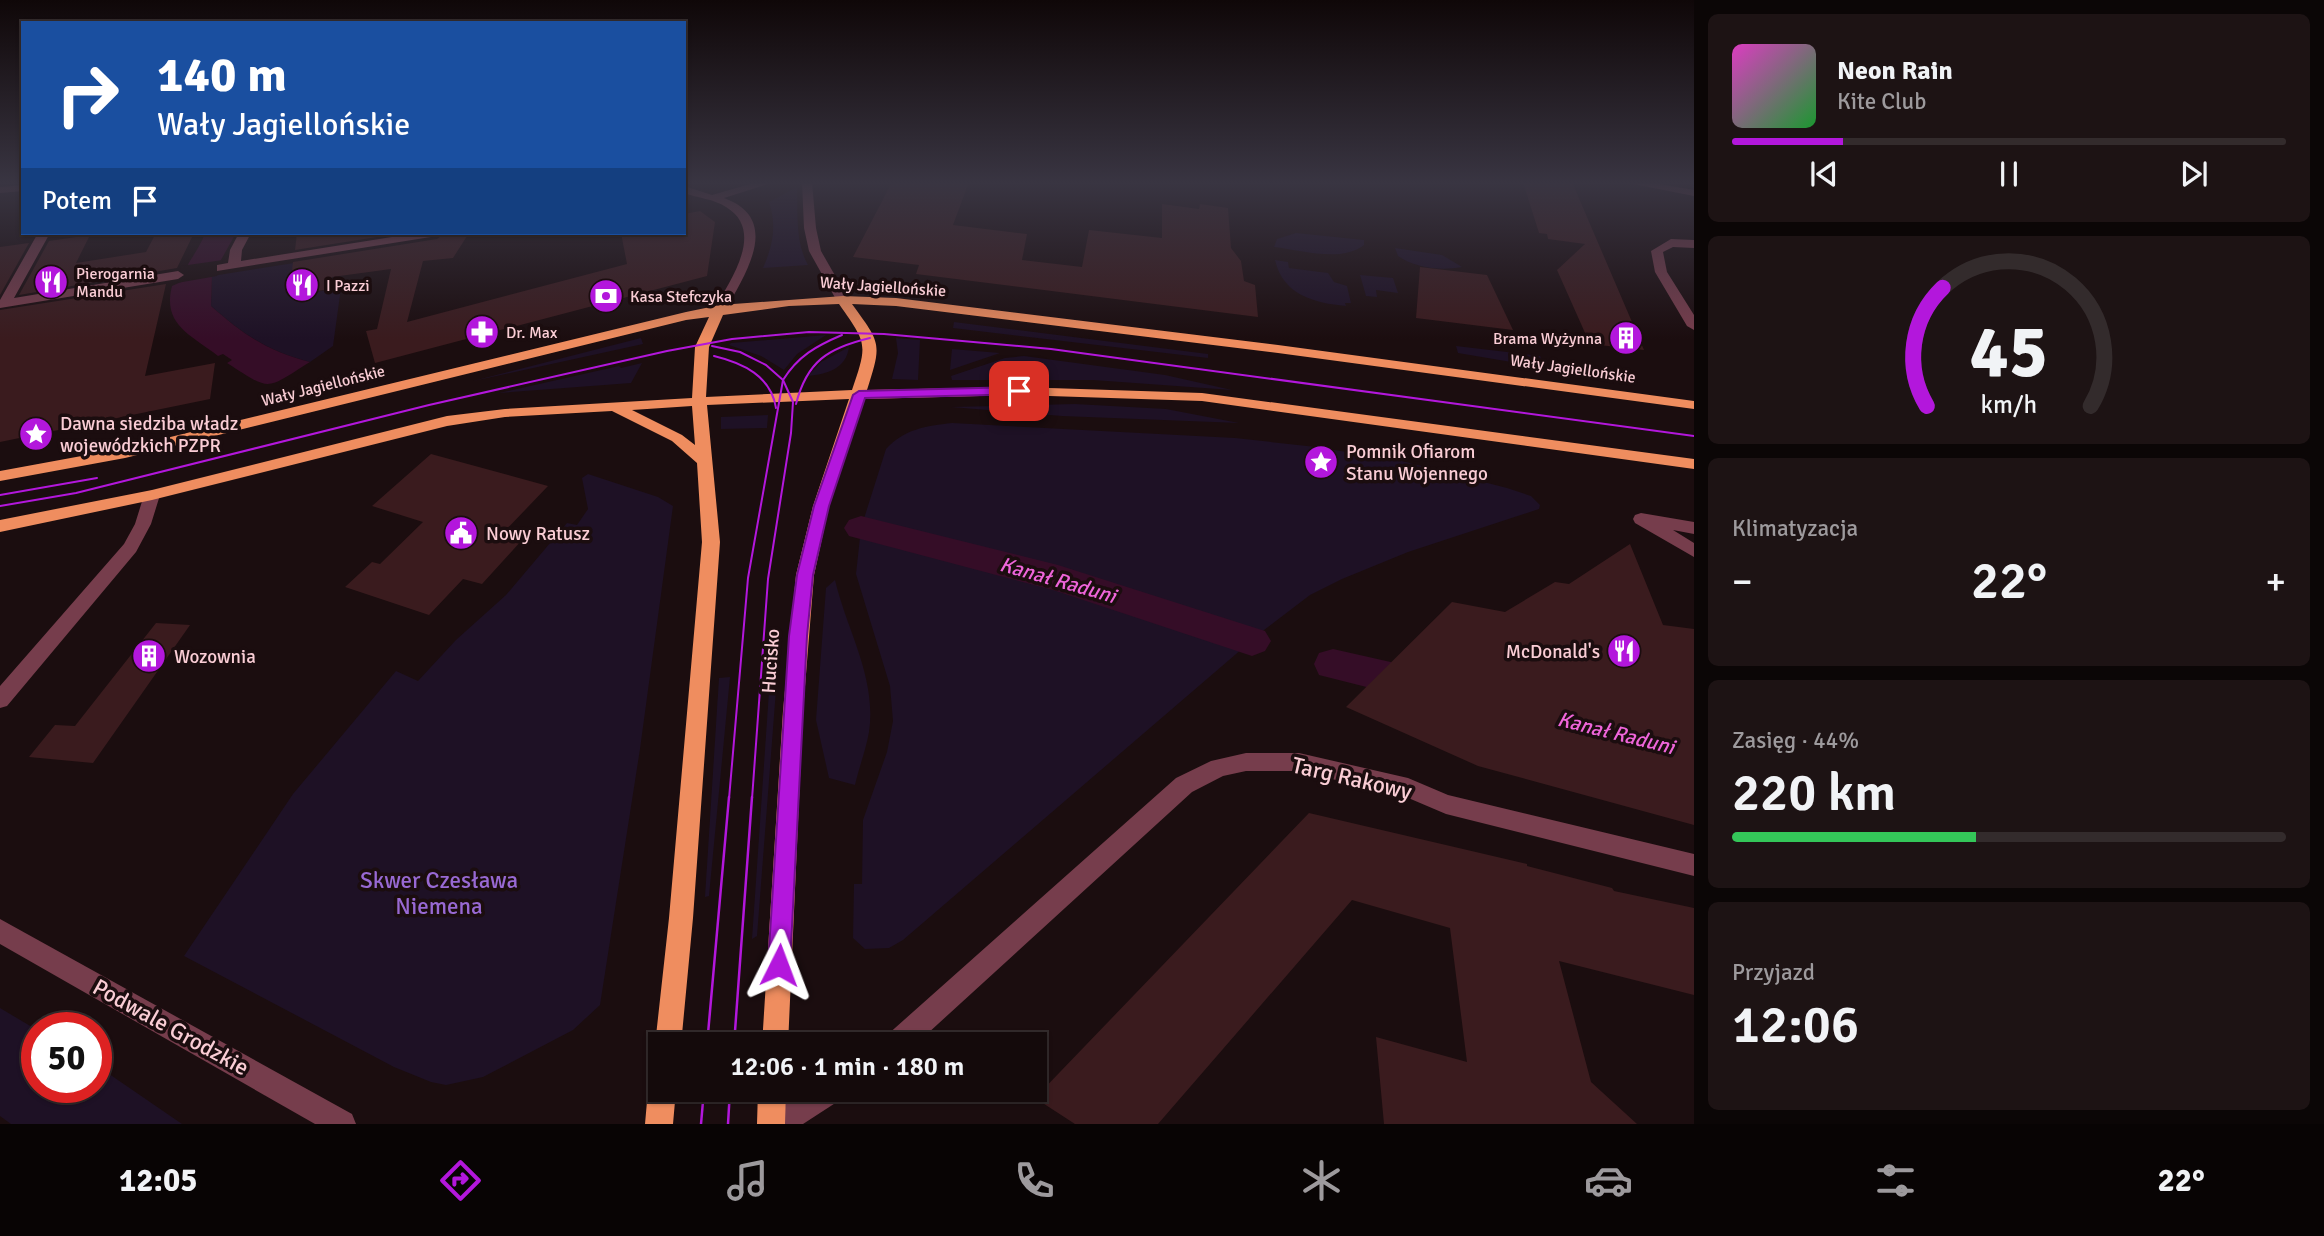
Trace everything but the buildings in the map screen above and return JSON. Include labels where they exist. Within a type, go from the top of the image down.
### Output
[{"type":"main road","name":"Hucisko","points":[[776,1032],[793,711],[805,575],[821,506],[872,356],[872,345],[866,330],[843,300]]},
{"type":"main road","name":"Wały Jagiellońskie","points":[[0,476],[125,453],[676,318],[720,309],[789,302],[896,302],[1133,330],[1694,404]]},
{"type":"main road","points":[[669,1032],[709,581],[711,509],[699,401],[701,354],[706,334],[720,309]]},
{"type":"main road","points":[[0,526],[152,495],[447,421],[505,413],[613,406],[859,395],[1019,391],[1202,397],[1694,464]]},
{"type":"main road","points":[[613,406],[677,438],[706,462]]},
{"type":"main road","points":[[659,1124],[662,1102]]},
{"type":"main road","points":[[771,1124],[772,1102]]},
{"type":"street","points":[[720,309],[747,258],[751,234]]},
{"type":"street","points":[[811,234],[815,251],[843,300]]},
{"type":"street","points":[[3,304],[43,235]]},
{"type":"street","points":[[244,235],[228,267],[425,235]]},
{"type":"street","points":[[1694,244],[1671,243],[1657,251],[1661,272],[1694,326]]},
{"type":"street","points":[[3,304],[178,275]]},
{"type":"street","points":[[0,700],[130,548],[143,524],[152,495]]},
{"type":"street","points":[[1694,528],[1641,519],[1694,551]]},
{"type":"street","name":"Targ Rakowy","points":[[909,1032],[1184,785],[1219,768],[1246,762],[1299,762],[1408,788],[1446,804],[1599,844],[1694,865]]},
{"type":"street","name":"Podwale Grodzkie","points":[[0,931],[342,1124]]},
{"type":"street","points":[[778,1124],[812,1102]]},
{"type":"green space","points":[[799,234],[808,265],[763,268],[773,235]]},
{"type":"green space","points":[[1291,234],[1310,234],[1364,240],[1364,245],[1355,250],[1333,254],[1274,247],[1277,239]]},
{"type":"green space","points":[[1395,248],[1442,255],[1462,267],[1446,269],[1420,266],[1398,256]]},
{"type":"green space","points":[[1275,260],[1288,262],[1289,268],[1328,273],[1334,282],[1347,286],[1351,303],[1345,303],[1346,306],[1334,305],[1302,295],[1285,282]]},
{"type":"green space","points":[[294,263],[289,296],[341,288],[333,346],[310,362],[281,353],[257,341],[211,306],[212,276]]},
{"type":"green space","points":[[1360,275],[1393,278],[1398,293],[1376,290],[1377,297],[1366,296]]},
{"type":"green space","points":[[954,322],[1208,354],[1208,358],[953,328]]},
{"type":"green space","points":[[826,335],[797,354],[784,370],[761,356],[729,345],[731,343]]},
{"type":"green space","points":[[641,338],[643,344],[473,381]]},
{"type":"green space","points":[[896,338],[920,340],[918,380],[892,379],[898,353]]},
{"type":"green space","points":[[1456,346],[1540,356],[1546,368],[1458,353]]},
{"type":"green space","points":[[849,347],[840,365],[829,372],[808,376],[821,362]]},
{"type":"green space","points":[[952,349],[1000,353],[950,370]]},
{"type":"green space","points":[[1024,356],[1165,375],[1232,390],[1093,380],[952,380],[951,376],[1005,358]]},
{"type":"green space","points":[[642,363],[631,383],[499,393],[619,366],[621,368]]},
{"type":"green space","points":[[1075,404],[1166,409],[1239,423],[1062,416],[951,407]]},
{"type":"green space","points":[[768,415],[767,428],[721,429],[721,417]]},
{"type":"green space","points":[[952,423],[1235,438],[1316,447],[1402,461],[1507,488],[1531,496],[1540,505],[1539,509],[1408,552],[1310,595],[1264,630],[903,940],[889,948],[865,949],[853,938],[854,884],[862,884],[863,820],[887,752],[893,721],[890,686],[856,574],[861,528],[886,449],[908,433],[924,427]]},
{"type":"green space","name":"Skwer Czesława Niemena","points":[[588,474],[658,497],[673,506],[640,749],[600,1005],[573,1030],[483,1077],[446,1085],[394,1067],[184,956],[293,794],[396,671],[418,681],[456,640],[506,595],[567,523],[577,525],[588,509],[582,478]]},
{"type":"green space","points":[[835,580],[860,655],[869,693],[869,732],[855,785],[829,778],[816,720],[826,588]]},
{"type":"green space","points":[[730,677],[709,896],[705,897],[719,678]]},
{"type":"green space","points":[[770,677],[777,677],[757,936],[752,939]]},
{"type":"green space","points":[[0,1008],[21,1020],[21,1103],[112,1103],[112,1076],[182,1124],[11,1124],[0,1116]]},
{"type":"shaded area","points":[[204,235],[235,235],[212,276],[211,306],[257,341],[281,353],[310,362],[276,382],[261,383],[227,363],[232,360],[223,354],[218,356],[181,328],[171,310],[172,286],[181,282]]},
{"type":"pier","points":[[223,260],[217,276],[177,283],[181,266]]},
{"type":"waterway","name":"Kanał Raduni","points":[[861,528],[1058,578],[1252,641]]},
{"type":"waterway","name":"Kanał Raduni","points":[[1333,664],[1426,686]]},
{"type":"tram line","points":[[0,506],[76,493],[429,405],[667,351],[732,339],[809,332],[884,334],[1051,349],[1694,436]]},
{"type":"tram line","points":[[783,380],[808,353],[842,335]]},
{"type":"tram line","points":[[796,404],[806,377],[821,359],[842,346],[870,338]]},
{"type":"tram line","points":[[712,346],[740,352],[766,365],[783,380]]},
{"type":"tram line","points":[[714,356],[745,367],[762,379],[776,408]]},
{"type":"tram line","points":[[729,799],[748,578],[783,380]]},
{"type":"tram line","points":[[752,799],[768,579],[791,433],[793,402],[783,380]]},
{"type":"tram line","points":[[0,495],[97,478]]},
{"type":"tram line","points":[[708,1032],[729,797]]},
{"type":"tram line","points":[[735,1032],[752,797]]},
{"type":"tram line","points":[[701,1124],[703,1102]]},
{"type":"tram line","points":[[728,1124],[729,1102]]},
{"type":"place","name":"Pierogarnia Mandu","points":[[51,282]]},
{"type":"place","name":"I Pazzi","points":[[302,285]]},
{"type":"place","name":"Kasa Stefczyka","points":[[606,296]]},
{"type":"place","name":"Dr. Max","points":[[482,332]]},
{"type":"place","name":"Brama Wyżynna","points":[[1626,338]]},
{"type":"place","name":"Dawna siedziba władz wojewódzkich PZPR","points":[[36,434]]},
{"type":"place","name":"Pomnik Ofiarom Stanu Wojennego","points":[[1321,462]]},
{"type":"place","name":"Nowy Ratusz","points":[[461,533]]},
{"type":"place","name":"McDonald's","points":[[1624,651]]},
{"type":"place","name":"Wozownia","points":[[149,656]]},
{"type":"route","points":[[779,965],[798,636],[805,575],[821,506],[859,395],[1019,391]]}]
